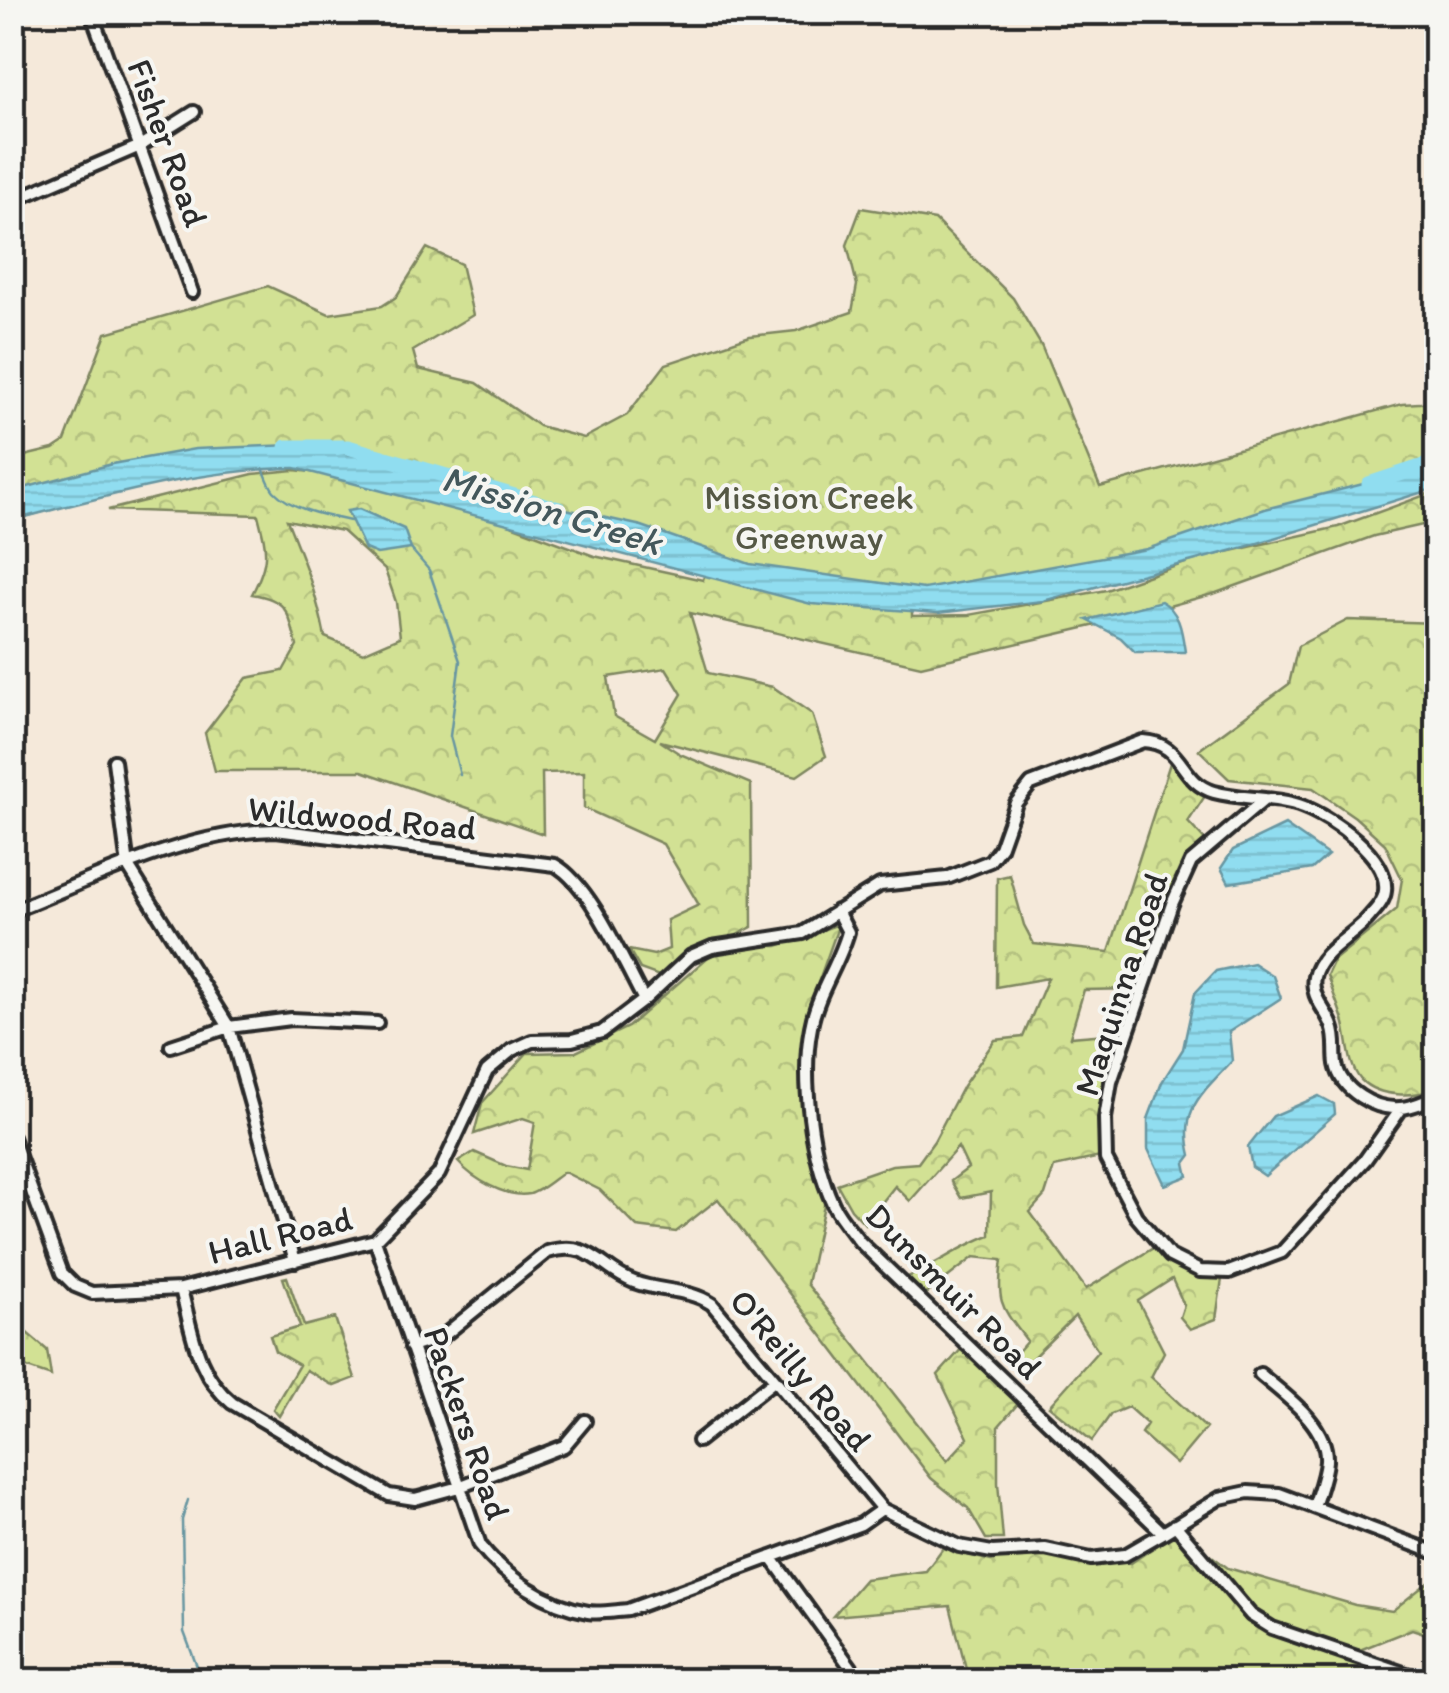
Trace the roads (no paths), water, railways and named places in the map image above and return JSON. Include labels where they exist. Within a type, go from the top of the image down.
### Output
[{"type":"street","name":"Fisher Road","points":[[91,12],[192,292]]},
{"type":"street","points":[[12,201],[140,146],[194,112]]},
{"type":"street","name":"Hall Road","points":[[12,1137],[62,1274],[75,1286],[92,1293],[181,1289],[374,1240],[439,1174],[488,1071],[512,1050],[532,1042],[572,1040],[602,1032],[692,956],[712,947],[803,933],[880,884],[947,878],[990,861],[1000,848],[1016,803],[1031,784],[1143,741],[1158,742],[1171,750],[1194,782],[1212,792],[1303,806],[1364,845],[1386,886],[1382,902],[1324,957],[1314,976],[1315,996],[1336,1036],[1336,1065],[1341,1078],[1351,1090],[1375,1104],[1401,1108]]},
{"type":"street","points":[[114,761],[128,866],[230,1028],[296,1262]]},
{"type":"street","name":"Maquinna Road","points":[[1264,799],[1191,862],[1178,890],[1111,1082],[1105,1118],[1106,1158],[1136,1216],[1170,1256],[1200,1271],[1230,1272],[1282,1252],[1365,1160],[1401,1108]]},
{"type":"street","name":"Wildwood Road","points":[[12,911],[190,842],[238,831],[276,830],[555,865],[571,874],[584,891],[644,1000]]},
{"type":"street","name":"Dunsmuir Road","points":[[837,911],[848,932],[810,1029],[808,1084],[821,1176],[835,1208],[860,1242],[1163,1533]]},
{"type":"street","points":[[171,1046],[230,1028],[291,1019],[378,1023]]},
{"type":"street","points":[[1401,1108],[1436,1097]]},
{"type":"street","name":"Packers Road","points":[[374,1240],[480,1545],[498,1568],[555,1602],[591,1613],[628,1610],[861,1524],[882,1509]]},
{"type":"street","name":"O'Reilly Road","points":[[411,1347],[442,1337],[548,1252],[566,1246],[591,1254],[633,1282],[697,1294],[712,1304],[882,1509],[959,1546],[992,1552],[1045,1549],[1091,1559],[1124,1555],[1163,1533]]},
{"type":"street","points":[[181,1289],[202,1368],[216,1390],[389,1495],[415,1498],[460,1487],[564,1446],[585,1421]]},
{"type":"street","points":[[1260,1374],[1299,1408],[1318,1432],[1327,1458],[1314,1507]]},
{"type":"street","points":[[698,1441],[775,1380]]},
{"type":"street","points":[[1163,1533],[1220,1498],[1248,1492],[1278,1494],[1436,1553]]},
{"type":"street","points":[[1175,1525],[1251,1615],[1262,1622],[1424,1680]]},
{"type":"street","points":[[771,1557],[860,1680]]},
{"type":"water","name":"Mission Creek","points":[[292,445],[388,461],[485,491],[642,526],[750,564],[924,589],[1147,549],[1265,509],[1418,470],[1436,467],[1436,488],[1245,547],[1043,601],[938,613],[811,604],[295,468],[188,479],[13,520],[13,491],[112,464],[195,449]]},
{"type":"water","points":[[359,509],[404,529],[411,549],[377,554],[365,549],[347,511]]},
{"type":"water","points":[[1161,601],[1176,616],[1185,652],[1135,652],[1121,638],[1087,620]]},
{"type":"water","points":[[1285,825],[1328,855],[1312,869],[1229,883],[1221,868],[1233,850]]},
{"type":"water","points":[[1253,963],[1273,976],[1281,998],[1229,1032],[1232,1061],[1203,1092],[1191,1113],[1191,1155],[1185,1163],[1188,1176],[1165,1185],[1148,1149],[1148,1119],[1162,1082],[1183,1049],[1195,993],[1216,971]]},
{"type":"water","points":[[1319,1096],[1334,1104],[1335,1114],[1265,1176],[1252,1167],[1248,1147],[1273,1116]]},
{"type":"waterway","name":"Mission Creek","points":[[286,447],[348,447],[559,509]]},
{"type":"waterway","name":"Mission Creek","points":[[1369,484],[1436,462]]},
{"type":"waterway","points":[[263,468],[281,498],[310,511],[351,521]]},
{"type":"waterway","points":[[411,549],[429,570],[460,661],[450,736],[460,775]]},
{"type":"waterway","points":[[188,1500],[182,1520],[184,1632],[202,1680]]},
{"type":"park label","name":"Mission Creek Greenway","points":[[809,517]]}]
